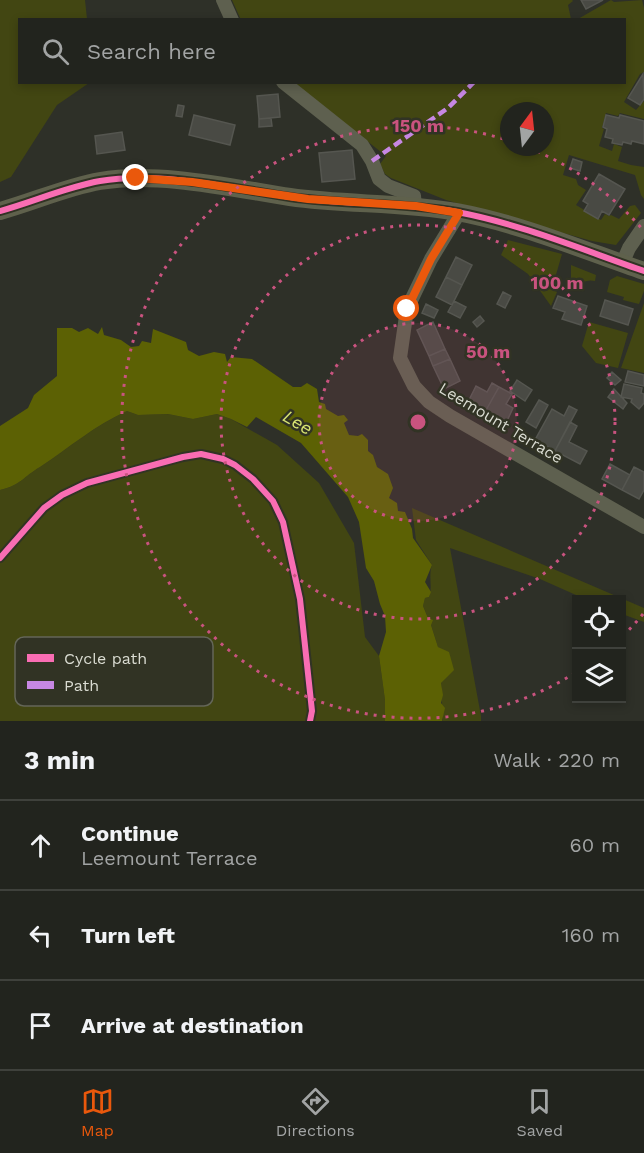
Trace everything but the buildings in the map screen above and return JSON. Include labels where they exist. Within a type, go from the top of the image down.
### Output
[{"type":"main road","points":[[0,211],[100,181],[136,178],[192,182],[308,199],[416,206],[459,213],[547,237],[644,271]]},
{"type":"street","points":[[223,0],[231,18]]},
{"type":"street","points":[[285,84],[362,146],[372,161],[379,179],[388,186],[414,196],[416,206]]},
{"type":"street","name":"Leemount Terrace","points":[[459,213],[431,259],[407,309],[400,358],[414,386],[429,402],[450,416],[644,527]]},
{"type":"street","points":[[622,264],[629,248],[644,226]]},
{"type":"green space","points":[[0,0],[85,0],[87,18],[18,18],[18,84],[88,84],[57,105],[11,177],[0,182]]},
{"type":"green space","points":[[232,0],[573,1],[568,5],[571,18],[240,18]]},
{"type":"green space","points":[[611,0],[614,2],[642,0],[644,72],[640,74],[624,102],[636,110],[644,101],[644,119],[620,113],[618,116],[606,113],[599,146],[612,151],[614,144],[622,147],[618,161],[644,167],[644,199],[635,175],[569,155],[563,175],[576,179],[578,185],[586,190],[576,205],[601,220],[605,214],[619,219],[630,206],[635,205],[641,213],[616,245],[592,241],[446,200],[391,178],[385,174],[380,164],[386,156],[295,84],[626,84],[626,18],[580,18]]},
{"type":"green space","points":[[508,240],[562,254],[553,285],[553,289],[557,292],[551,306],[528,274],[501,255]]},
{"type":"green space","points":[[571,265],[596,275],[595,281],[574,282],[571,279]]},
{"type":"green space","points":[[617,276],[644,284],[639,304],[623,300],[624,297],[607,292],[610,280]]},
{"type":"green space","points":[[644,303],[644,373],[621,368]]},
{"type":"green space","points":[[589,322],[628,333],[618,368],[596,363],[582,346]]},
{"type":"green space","points":[[127,411],[138,415],[168,414],[193,419],[217,414],[231,419],[277,445],[319,483],[354,543],[365,637],[379,656],[385,700],[385,721],[0,721],[0,490],[17,483]]},
{"type":"green space","points":[[412,508],[614,595],[576,595],[540,579],[450,548],[481,721],[442,721],[441,683],[447,676],[445,651],[438,647],[423,606],[425,598],[429,597],[430,593],[432,565],[416,540]]},
{"type":"green space","points":[[626,600],[644,608],[644,622],[626,615]]},
{"type":"water","name":"Lee","points":[[102,327],[104,335],[121,340],[131,347],[139,346],[142,341],[151,343],[153,329],[186,342],[188,350],[199,356],[214,352],[225,354],[227,362],[231,357],[252,359],[293,387],[301,387],[307,383],[317,389],[319,402],[325,404],[326,409],[338,416],[344,415],[348,420],[344,423],[349,435],[362,434],[368,440],[368,451],[373,455],[377,467],[388,474],[393,488],[389,498],[397,503],[398,511],[405,512],[413,538],[432,565],[425,582],[431,592],[429,597],[425,598],[423,606],[428,618],[433,620],[431,625],[438,647],[449,652],[454,670],[441,683],[443,695],[441,703],[445,708],[442,721],[385,721],[385,700],[379,656],[386,632],[385,616],[374,581],[366,568],[359,522],[348,497],[301,443],[256,417],[247,427],[217,414],[193,419],[168,414],[138,415],[127,411],[93,430],[17,483],[0,490],[0,426],[28,408],[34,395],[57,376],[57,328],[72,328],[79,332],[88,328],[98,334]]},
{"type":"marked path","points":[[372,161],[448,108],[472,84]]},
{"type":"cycle path","points":[[0,211],[100,181],[122,178],[170,179],[311,200],[457,212],[528,230],[644,271]]},
{"type":"cycle path","points":[[0,558],[44,508],[62,495],[87,483],[201,454],[223,459],[235,465],[253,479],[273,501],[283,522],[300,599],[312,711],[310,721]]},
{"type":"route","points":[[136,178],[192,182],[308,199],[416,206],[459,213],[431,259],[407,309]]}]
